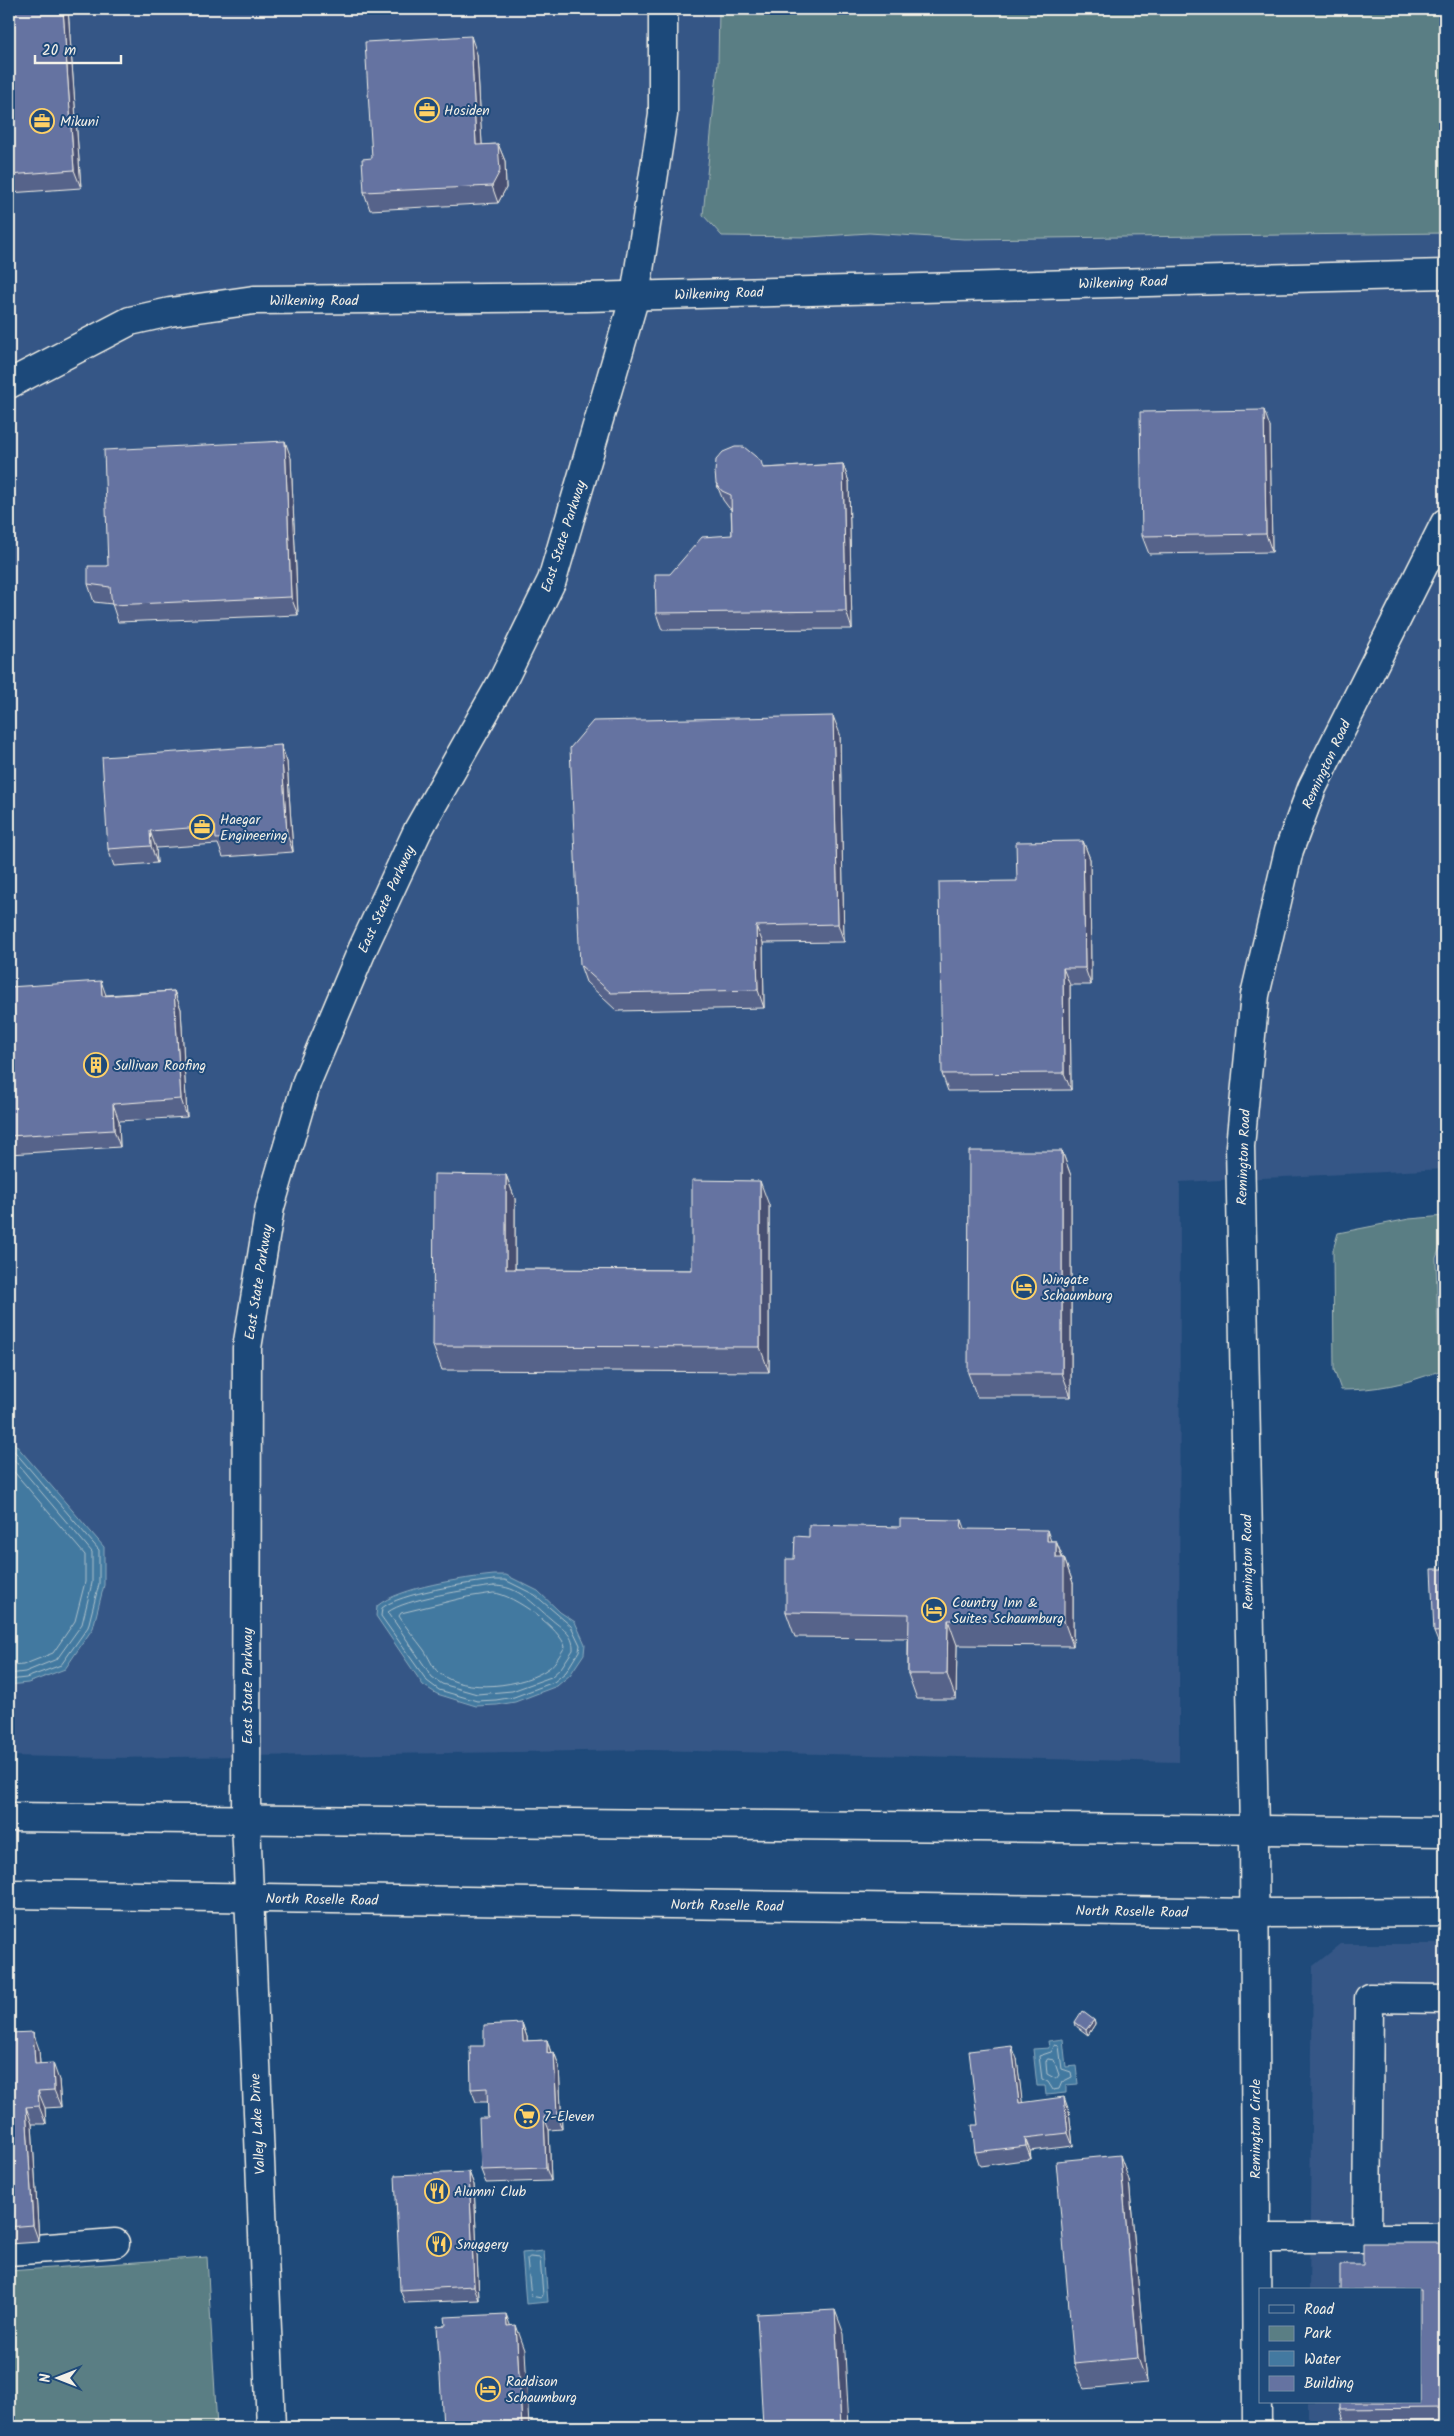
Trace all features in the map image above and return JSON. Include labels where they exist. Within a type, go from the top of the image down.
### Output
[{"type":"street","name":"East State Parkway","points":[[246,1821],[248,1767],[248,1348],[270,1206],[307,1081],[363,948],[418,830],[503,680],[552,580],[635,296],[663,115],[663,9]]},
{"type":"street","name":"Wilkening Road","points":[[9,384],[130,321],[170,312],[254,300],[635,296],[1445,274]]},
{"type":"street","name":"Remington Road","points":[[1254,1831],[1240,1146],[1255,995],[1289,850],[1312,788],[1445,523]]},
{"type":"street","points":[[9,1817],[246,1821],[1445,1832]]},
{"type":"street","name":"Valley Lake Drive","points":[[246,1821],[271,2427]]},
{"type":"street","name":"Remington Circle","points":[[1254,1831],[1257,2427]]},
{"type":"street","name":"North Roselle Road","points":[[9,1894],[1253,1913],[1445,1912]]},
{"type":"street","points":[[1367,2238],[1369,1998],[1445,1999]]},
{"type":"street","points":[[1256,2238],[1445,2238]]},
{"type":"street","points":[[9,2251],[115,2243]]},
{"type":"shaded area","points":[[9,9],[1445,9],[1445,1169],[1180,1182],[1179,1762],[650,1750],[109,1758],[9,1756]]},
{"type":"shaded area","points":[[1341,1944],[1445,1944],[1445,2427],[1308,2427],[1308,2404],[1422,2404],[1422,2288],[1309,2288],[1313,1966]]},
{"type":"green space","points":[[719,9],[1445,9],[1445,233],[964,239],[869,233],[809,237],[722,236],[703,215],[718,64]]},
{"type":"green space","points":[[1445,1216],[1445,1234],[1436,1258],[1439,1371],[1391,1385],[1341,1390],[1334,1370],[1333,1250],[1338,1233],[1409,1219]]},
{"type":"green space","points":[[207,2257],[217,2427],[9,2427],[9,2271]]},
{"type":"water","points":[[9,1437],[104,1547],[104,1585],[93,1628],[65,1669],[28,1683],[9,1685]]},
{"type":"water","points":[[506,1575],[538,1591],[560,1612],[575,1622],[585,1644],[584,1654],[570,1675],[557,1686],[515,1702],[476,1706],[437,1694],[423,1685],[376,1616],[377,1606],[387,1599],[433,1584]]},
{"type":"water","points":[[1063,2039],[1066,2067],[1076,2066],[1078,2084],[1066,2085],[1066,2093],[1046,2095],[1045,2086],[1037,2086],[1033,2049],[1049,2048],[1048,2041]]},
{"type":"water","points":[[544,2251],[548,2302],[526,2304],[522,2253]]},
{"type":"building","name":"Mikuni","points":[[9,9],[63,9],[74,170],[9,175]]},
{"type":"building","name":"Hosiden","points":[[471,36],[476,145],[498,144],[500,171],[492,186],[364,192],[362,159],[372,158],[365,42]]},
{"type":"building","points":[[1264,410],[1266,534],[1142,536],[1140,412]]},
{"type":"building","points":[[285,441],[291,597],[112,605],[110,587],[88,584],[88,566],[108,566],[104,450]]},
{"type":"building","points":[[735,447],[744,447],[761,461],[763,468],[843,464],[846,611],[656,613],[655,574],[670,574],[702,537],[732,535],[731,495],[722,491],[716,483],[715,472],[716,460],[723,452]]},
{"type":"building","points":[[833,716],[838,924],[756,926],[758,990],[611,993],[580,965],[570,748],[593,721]]},
{"type":"building","name":"Haegar Engineering","points":[[281,745],[287,834],[216,839],[215,826],[150,831],[151,846],[108,849],[102,757]]},
{"type":"building","points":[[1083,841],[1085,968],[1063,968],[1064,1073],[942,1074],[939,882],[1017,881],[1016,842]]},
{"type":"building","name":"Sullivan Roofing","points":[[101,981],[102,996],[174,991],[181,1099],[113,1104],[114,1130],[9,1136],[9,987]]},
{"type":"building","name":"Wingate Schaumburg","points":[[969,1151],[1062,1151],[1062,1373],[968,1373]]},
{"type":"building","points":[[434,1174],[506,1175],[506,1269],[692,1270],[692,1180],[760,1181],[760,1347],[433,1346]]},
{"type":"building","points":[[1439,1470],[1445,1470],[1445,1631],[1434,1632],[1431,1569],[1443,1569]]},
{"type":"building","name":"Country Inn & Suites Schaumburg","points":[[900,1519],[962,1520],[961,1529],[1047,1530],[1047,1541],[1056,1541],[1056,1558],[1064,1558],[1064,1621],[948,1620],[947,1674],[908,1674],[909,1614],[786,1612],[786,1559],[794,1559],[795,1536],[809,1537],[809,1525],[900,1527]]},
{"type":"building","points":[[1082,2011],[1094,2020],[1086,2030],[1075,2022]]},
{"type":"building","name":"7-Eleven","points":[[522,2023],[523,2041],[547,2040],[547,2053],[554,2052],[557,2116],[544,2117],[546,2168],[481,2170],[479,2118],[488,2118],[487,2088],[471,2089],[470,2046],[484,2046],[484,2025]]},
{"type":"building","points":[[33,2032],[35,2064],[53,2063],[54,2090],[38,2091],[39,2106],[26,2107],[33,2225],[9,2227],[9,2033]]},
{"type":"building","points":[[1012,2046],[1019,2103],[1064,2097],[1068,2133],[1025,2138],[1026,2146],[975,2152],[972,2125],[978,2125],[969,2051]]},
{"type":"building","points":[[1120,2155],[1138,2358],[1074,2364],[1056,2161]]},
{"type":"building","name":"Snuggery","points":[[469,2172],[474,2286],[400,2290],[395,2175]]},
{"type":"building","points":[[1363,2243],[1445,2243],[1445,2408],[1340,2409],[1340,2404],[1422,2404],[1422,2288],[1340,2288],[1340,2265],[1363,2265]]},
{"type":"building","points":[[835,2310],[841,2427],[763,2427],[757,2314]]},
{"type":"building","name":"Raddison Schaumburg","points":[[506,2314],[507,2326],[516,2325],[522,2427],[443,2427],[437,2326],[446,2325],[445,2317]]},
{"type":"place","name":"Hosiden","points":[[427,110]]},
{"type":"place","name":"Mikuni","points":[[42,121]]},
{"type":"place","name":"Haegar Engineering","points":[[202,827]]},
{"type":"place","name":"Sullivan Roofing","points":[[96,1065]]},
{"type":"place","name":"Wingate Schaumburg","points":[[1024,1287]]},
{"type":"place","name":"Country Inn & Suites Schaumburg","points":[[934,1610]]},
{"type":"place","name":"7-Eleven","points":[[527,2116]]},
{"type":"place","name":"Alumni Club","points":[[437,2191]]},
{"type":"place","name":"Snuggery","points":[[439,2244]]},
{"type":"place","name":"Raddison Schaumburg","points":[[488,2389]]}]
